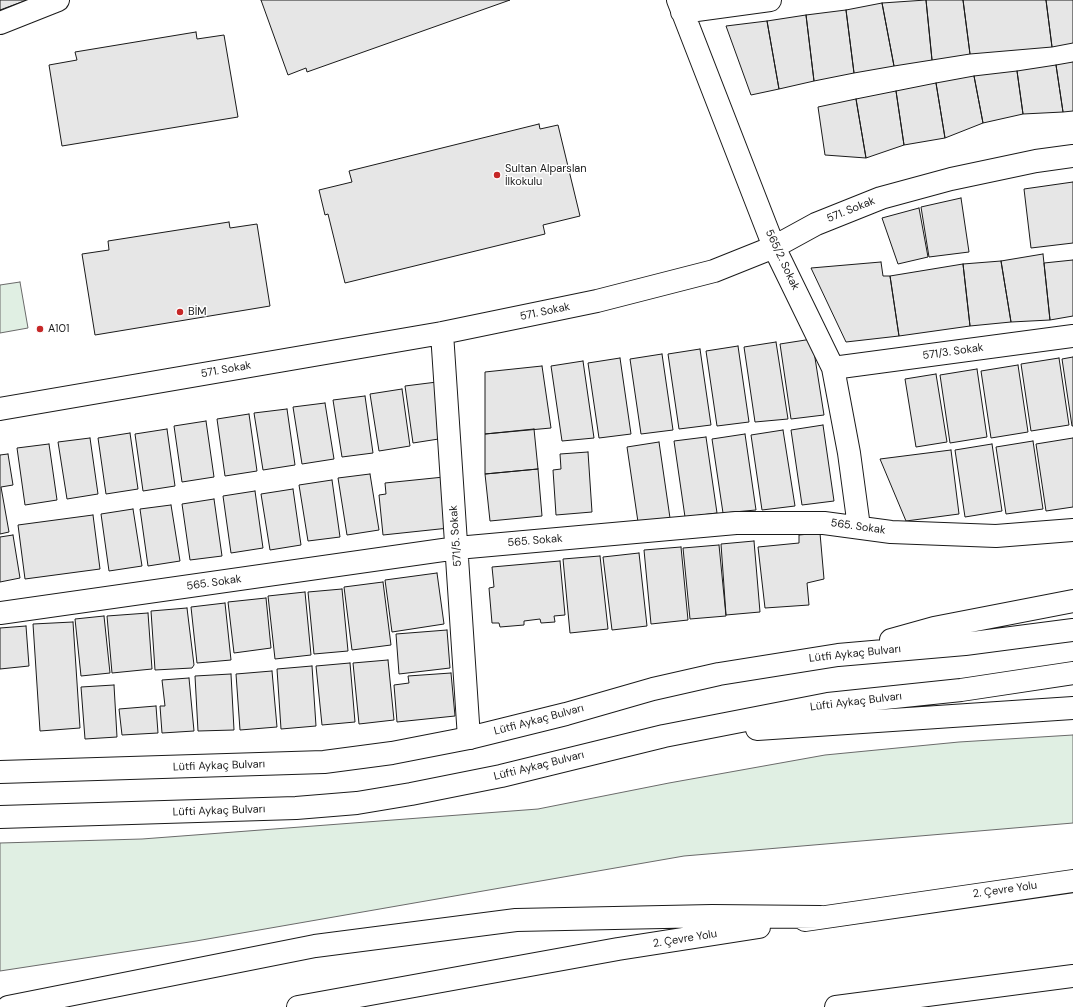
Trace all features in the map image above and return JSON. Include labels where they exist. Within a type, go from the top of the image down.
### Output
[{"type":"main road","points":[[0,23],[58,0]]},
{"type":"main road","points":[[680,6],[770,0]]},
{"type":"main road","name":"565/2. Sokak","points":[[680,6],[774,247],[833,368],[849,453],[859,527]]},
{"type":"main road","name":"571. Sokak","points":[[0,410],[442,333],[597,301],[714,271],[774,247],[816,224],[881,198],[951,179],[1036,161],[1073,156]]},
{"type":"main road","name":"571/5. Sokak","points":[[442,333],[469,738]]},
{"type":"main road","name":"571/3. Sokak","points":[[833,368],[1073,336]]},
{"type":"main road","name":"565. Sokak","points":[[0,613],[457,548],[736,524],[824,523],[891,532],[996,536],[1073,530]]},
{"type":"main road","points":[[838,655],[934,628],[1073,601]]},
{"type":"main road","name":"Lütfi Aykaç Bulvarı","points":[[0,772],[324,762],[392,753],[469,738],[566,714],[653,689],[718,674],[838,655],[965,644],[1073,630]]},
{"type":"main road","name":"Lüfti Aykaç Bulvarı","points":[[0,817],[296,808],[357,803],[500,776],[664,736],[828,704],[961,690],[1073,673]]},
{"type":"main road","points":[[664,736],[1073,708]]},
{"type":"main road","name":"2. Çevre Yolu","points":[[298,1007],[618,949],[1073,881]]},
{"type":"main road","points":[[8,1007],[315,946],[516,920],[712,916],[820,918]]},
{"type":"main road","points":[[836,1007],[1073,976]]},
{"type":"green space","points":[[20,282],[28,328],[0,333],[0,285]]},
{"type":"green space","points":[[1073,735],[1073,823],[684,856],[196,941],[0,971],[0,843],[142,839],[538,809],[669,783],[825,755],[959,742]]},
{"type":"building","points":[[0,0],[27,0],[0,10]]},
{"type":"building","points":[[261,0],[510,0],[307,72],[306,68],[288,75]]},
{"type":"building","points":[[926,0],[963,0],[970,54],[932,60]]},
{"type":"building","points":[[926,0],[932,60],[894,66],[882,3]]},
{"type":"building","points":[[963,0],[1046,0],[1052,47],[970,54]]},
{"type":"building","points":[[1046,0],[1073,0],[1073,43],[1052,47]]},
{"type":"building","points":[[882,3],[894,66],[854,73],[846,10]]},
{"type":"building","points":[[846,10],[854,73],[814,81],[806,15]]},
{"type":"building","points":[[806,15],[814,81],[779,89],[767,21]]},
{"type":"building","points":[[767,21],[779,89],[751,95],[726,26]]},
{"type":"building","points":[[196,32],[197,39],[224,35],[238,117],[62,146],[49,65],[77,60],[75,52]]},
{"type":"building","points":[[1073,62],[1073,111],[1063,112],[1056,65]]},
{"type":"building","points":[[1056,65],[1063,112],[1023,114],[1017,71]]},
{"type":"building","points":[[1017,71],[1023,114],[983,123],[974,76]]},
{"type":"building","points":[[974,76],[983,123],[945,138],[936,83]]},
{"type":"building","points":[[936,83],[945,138],[904,145],[896,91]]},
{"type":"building","points":[[896,91],[904,145],[866,158],[856,99]]},
{"type":"building","points":[[856,99],[866,158],[825,155],[818,107]]},
{"type":"building","points":[[539,124],[540,129],[558,125],[580,216],[543,225],[545,234],[345,283],[328,214],[325,215],[319,190],[352,182],[349,171]]},
{"type":"building","points":[[1073,182],[1073,243],[1031,248],[1024,189]]},
{"type":"building","points":[[961,198],[969,252],[929,257],[921,207]]},
{"type":"building","points":[[919,208],[928,257],[898,264],[882,218]]},
{"type":"building","points":[[229,222],[230,228],[257,224],[270,306],[95,335],[82,254],[109,250],[108,241]]},
{"type":"building","points":[[1043,254],[1050,320],[1011,322],[1001,261]]},
{"type":"building","points":[[1073,260],[1073,316],[1050,320],[1044,263]]},
{"type":"building","points":[[1001,261],[1011,322],[970,326],[963,264]]},
{"type":"building","points":[[881,262],[883,276],[890,276],[899,336],[846,342],[811,268]]},
{"type":"building","points":[[963,264],[970,326],[899,336],[890,276]]},
{"type":"building","points":[[812,339],[824,415],[791,419],[780,344]]},
{"type":"building","points":[[776,342],[788,419],[755,422],[744,347]]},
{"type":"building","points":[[738,346],[749,422],[717,426],[706,351]]},
{"type":"building","points":[[700,349],[711,425],[679,429],[668,354]]},
{"type":"building","points":[[662,354],[673,430],[641,434],[630,359]]},
{"type":"building","points":[[1073,357],[1073,426],[1072,426],[1062,359]]},
{"type":"building","points":[[620,358],[631,434],[599,438],[588,363]]},
{"type":"building","points":[[1059,358],[1069,425],[1031,431],[1021,364]]},
{"type":"building","points":[[583,361],[594,438],[562,441],[551,366]]},
{"type":"building","points":[[1018,365],[1028,432],[991,438],[981,371]]},
{"type":"building","points":[[542,366],[551,428],[485,434],[485,372]]},
{"type":"building","points":[[977,369],[987,437],[950,443],[940,375]]},
{"type":"building","points":[[936,374],[947,442],[916,447],[905,379]]},
{"type":"building","points":[[437,382],[445,438],[413,443],[405,386]]},
{"type":"building","points":[[402,389],[410,446],[379,451],[370,394]]},
{"type":"building","points":[[365,396],[373,453],[342,457],[333,400]]},
{"type":"building","points":[[325,403],[334,459],[302,464],[293,407]]},
{"type":"building","points":[[287,409],[295,465],[263,470],[254,413]]},
{"type":"building","points":[[249,414],[257,471],[225,476],[217,419]]},
{"type":"building","points":[[206,421],[214,477],[182,482],[174,426]]},
{"type":"building","points":[[823,425],[834,501],[802,505],[791,430]]},
{"type":"building","points":[[167,429],[175,486],[143,491],[135,434]]},
{"type":"building","points":[[534,429],[538,469],[485,474],[485,434]]},
{"type":"building","points":[[783,430],[795,506],[762,510],[751,435]]},
{"type":"building","points":[[130,433],[138,489],[106,494],[98,438]]},
{"type":"building","points":[[745,434],[756,510],[723,513],[712,439]]},
{"type":"building","points":[[706,437],[717,513],[685,517],[674,441]]},
{"type":"building","points":[[90,438],[98,494],[67,499],[58,442]]},
{"type":"building","points":[[1073,438],[1073,507],[1046,511],[1036,444]]},
{"type":"building","points":[[1033,441],[1043,509],[1006,514],[996,447]]},
{"type":"building","points":[[659,442],[670,518],[638,522],[627,447]]},
{"type":"building","points":[[49,444],[57,500],[25,505],[17,448]]},
{"type":"building","points":[[992,444],[1002,511],[965,517],[955,450]]},
{"type":"building","points":[[951,450],[959,514],[906,521],[880,459]]},
{"type":"building","points":[[588,452],[592,512],[556,515],[553,470],[561,469],[560,454]]},
{"type":"building","points":[[8,454],[13,485],[1,487],[9,532],[0,534],[0,455]]},
{"type":"building","points":[[538,469],[542,516],[490,521],[485,474]]},
{"type":"building","points":[[370,474],[379,530],[347,535],[338,478]]},
{"type":"building","points":[[444,477],[449,528],[383,535],[379,495],[386,494],[385,483]]},
{"type":"building","points":[[332,480],[340,537],[308,541],[299,485]]},
{"type":"building","points":[[293,489],[301,545],[270,550],[261,494]]},
{"type":"building","points":[[255,491],[263,548],[231,553],[223,496]]},
{"type":"building","points":[[214,499],[222,556],[190,560],[182,504]]},
{"type":"building","points":[[171,505],[180,561],[148,566],[140,509]]},
{"type":"building","points":[[133,509],[142,566],[109,571],[101,514]]},
{"type":"building","points":[[93,515],[100,569],[25,579],[18,525]]},
{"type":"building","points":[[820,533],[824,579],[807,583],[809,605],[765,608],[758,547],[799,543],[799,535]]},
{"type":"building","points":[[13,535],[20,578],[0,582],[0,537]]},
{"type":"building","points":[[754,541],[760,612],[726,615],[721,544]]},
{"type":"building","points":[[719,545],[726,616],[690,619],[683,548]]},
{"type":"building","points":[[681,547],[688,620],[651,624],[644,550]]},
{"type":"building","points":[[639,553],[647,626],[612,630],[603,557]]},
{"type":"building","points":[[600,556],[608,629],[570,633],[563,559]]},
{"type":"building","points":[[560,561],[565,615],[554,616],[555,622],[541,623],[540,619],[524,621],[524,625],[500,627],[499,623],[492,623],[489,588],[494,587],[492,567]]},
{"type":"building","points":[[437,573],[444,624],[392,632],[385,580]]},
{"type":"building","points":[[383,582],[391,645],[352,650],[344,587]]},
{"type":"building","points":[[342,589],[348,651],[314,654],[308,592]]},
{"type":"building","points":[[305,592],[311,655],[275,659],[268,596]]},
{"type":"building","points":[[266,598],[271,648],[234,653],[228,602]]},
{"type":"building","points":[[225,603],[231,660],[197,663],[191,607]]},
{"type":"building","points":[[187,608],[194,665],[192,668],[155,670],[151,611]]},
{"type":"building","points":[[148,613],[152,669],[112,673],[107,616]]},
{"type":"building","points":[[104,616],[110,673],[81,676],[75,619]]},
{"type":"building","points":[[73,622],[80,728],[40,731],[33,624]]},
{"type":"building","points":[[26,626],[29,666],[0,669],[0,628]]},
{"type":"building","points":[[447,630],[450,668],[399,674],[396,634]]},
{"type":"building","points":[[388,660],[394,720],[359,724],[353,663]]},
{"type":"building","points":[[350,663],[355,722],[322,725],[316,666]]},
{"type":"building","points":[[312,666],[316,726],[281,729],[277,669]]},
{"type":"building","points":[[272,671],[277,727],[240,730],[236,674]]},
{"type":"building","points":[[451,673],[455,716],[397,722],[394,685],[409,683],[408,676]]},
{"type":"building","points":[[231,674],[234,730],[198,731],[195,676]]},
{"type":"building","points":[[189,678],[194,731],[162,733],[160,706],[165,706],[162,680]]},
{"type":"building","points":[[114,685],[117,737],[85,739],[81,687]]},
{"type":"building","points":[[156,706],[158,733],[122,735],[119,709]]},
{"type":"place","name":"Sultan Alparslan İlkokulu","points":[[497,175]]},
{"type":"place","name":"BİM","points":[[180,312]]},
{"type":"place","name":"A101","points":[[40,329]]}]
